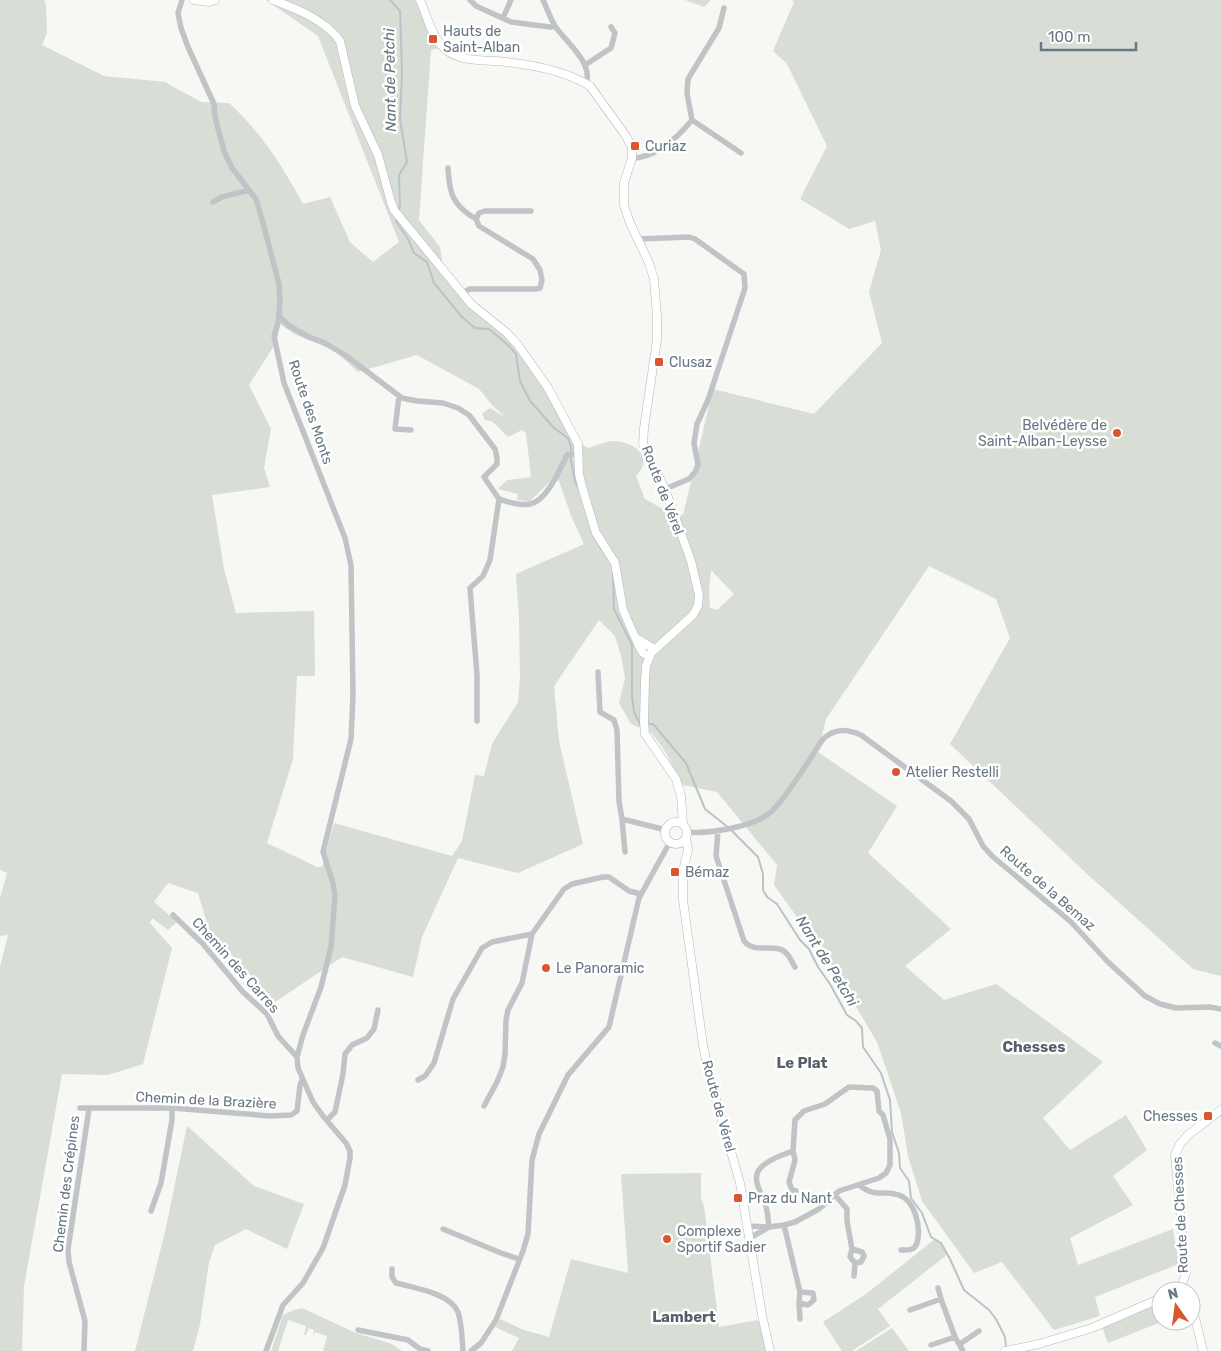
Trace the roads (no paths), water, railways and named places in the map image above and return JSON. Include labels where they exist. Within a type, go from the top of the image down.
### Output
[{"type":"street","name":"Route des Monts","points":[[182,0],[178,13],[181,28],[214,104],[215,117],[224,151],[232,168],[256,199],[279,284],[279,316],[274,336],[284,383],[345,538],[351,565],[351,739],[322,852],[333,883],[335,896],[331,947],[321,986],[297,1057]]},
{"type":"street","points":[[194,0],[209,2],[215,0]]},
{"type":"street","points":[[273,0],[314,19],[330,29],[340,41],[355,106],[378,155],[391,202],[397,214],[471,304],[496,322],[518,345],[548,388],[578,444],[576,453],[579,474],[591,519],[600,541],[615,563],[620,601],[635,636],[651,653]]},
{"type":"street","points":[[420,0],[436,39],[455,56],[542,68],[586,84],[594,91],[630,143],[632,158],[640,157],[662,148],[685,129],[692,120],[688,79],[719,28],[724,8]]},
{"type":"street","points":[[470,0],[476,6],[511,22],[526,25],[555,26]]},
{"type":"street","points":[[503,18],[511,0]]},
{"type":"street","points":[[543,0],[555,26],[585,65],[588,77],[586,84]]},
{"type":"street","points":[[585,65],[611,48],[615,33],[611,26]]},
{"type":"street","points":[[692,120],[741,153]]},
{"type":"street","name":"Route de Vérel","points":[[632,158],[624,183],[624,205],[654,279],[657,316],[657,340],[643,444],[665,489],[691,561],[697,582],[699,601],[693,615],[651,653],[645,680],[645,734],[674,774],[681,796],[688,850],[685,858],[683,900],[703,1045],[709,1075],[736,1169],[770,1351]]},
{"type":"street","points":[[448,168],[451,195],[463,212],[476,219]]},
{"type":"street","points":[[214,202],[222,197],[249,190]]},
{"type":"street","points":[[462,293],[470,289],[536,289],[542,285],[540,270],[533,259],[478,226],[476,219],[479,213],[485,211],[531,211]]},
{"type":"street","points":[[638,239],[689,237],[696,239],[744,274],[745,288],[728,344],[708,400],[697,424],[694,443],[698,465],[689,480],[665,489]]},
{"type":"street","points":[[279,316],[289,326],[345,355],[399,396],[458,408],[469,415],[495,449],[497,464],[484,477],[499,499],[518,504],[532,504],[541,498],[558,473],[566,455],[576,453]]},
{"type":"street","points":[[399,396],[395,429],[410,430]]},
{"type":"street","points":[[477,721],[477,674],[470,588],[483,576],[490,560],[499,499]]},
{"type":"street","points":[[598,672],[600,712],[614,720],[617,730],[619,801],[625,852]]},
{"type":"street","name":"Route de la Bemaz","points":[[686,831],[706,833],[718,831],[752,822],[771,812],[791,787],[823,739],[829,734],[844,730],[853,732],[861,735],[951,801],[969,820],[983,846],[992,856],[1071,922],[1145,996],[1160,1004],[1176,1008],[1210,1007],[1221,1009]]},
{"type":"street","points":[[679,788],[676,810],[672,822],[666,830],[666,836],[682,849],[685,858]]},
{"type":"street","points":[[622,819],[666,830]]},
{"type":"street","points":[[672,822],[678,822],[686,831],[683,842],[674,843]]},
{"type":"street","points":[[718,831],[716,856],[744,941],[754,948],[780,949],[786,952],[795,967]]},
{"type":"street","points":[[471,1351],[481,1343],[496,1320],[528,1234],[534,1147],[568,1075],[608,1027],[641,894],[674,843]]},
{"type":"street","points":[[484,1106],[503,1067],[508,1010],[522,983],[532,934],[564,889],[572,884],[609,877],[628,891],[641,894]]},
{"type":"street","name":"Chemin des Carres","points":[[173,915],[203,944],[243,992],[267,1014],[278,1036],[297,1057]]},
{"type":"street","points":[[418,1080],[425,1076],[434,1064],[453,999],[482,948],[492,942],[532,934]]},
{"type":"street","points":[[327,1120],[335,1112],[346,1054],[352,1045],[367,1038],[374,1029],[378,1010]]},
{"type":"street","points":[[266,1351],[283,1306],[303,1283],[323,1248],[348,1171],[350,1150],[346,1142],[313,1102],[302,1080],[297,1057]]},
{"type":"street","name":"Chemin de la Brazière","points":[[80,1108],[172,1108],[270,1116],[291,1115],[297,1111],[302,1080]]},
{"type":"street","points":[[746,1226],[769,1227],[784,1225],[806,1217],[844,1189],[879,1178],[886,1173],[890,1164],[890,1139],[883,1115],[878,1111],[877,1091],[873,1088],[849,1087],[825,1104],[804,1110],[795,1120],[794,1164],[789,1187],[796,1191]]},
{"type":"street","points":[[151,1211],[161,1183],[172,1120],[172,1108]]},
{"type":"street","name":"Chemin des Crépines","points":[[84,1351],[85,1321],[69,1262],[68,1250],[88,1109]]},
{"type":"street","name":"Route de Chesses","points":[[1184,1281],[1186,1273],[1175,1155],[1180,1144],[1188,1136],[1221,1110]]},
{"type":"street","points":[[769,1227],[766,1208],[756,1184],[756,1176],[762,1166],[769,1161],[793,1151]]},
{"type":"street","points":[[858,1185],[874,1194],[898,1195],[911,1205],[917,1220],[918,1236],[915,1247],[910,1250],[901,1250]]},
{"type":"street","points":[[835,1195],[847,1210],[852,1249],[850,1257],[855,1263],[854,1276]]},
{"type":"street","points":[[784,1225],[800,1292],[800,1319]]},
{"type":"street","points":[[748,1238],[769,1227]]},
{"type":"street","points":[[443,1229],[466,1240],[520,1259]]},
{"type":"street","points":[[852,1249],[860,1250],[863,1254],[861,1262],[855,1263]]},
{"type":"street","points":[[392,1269],[392,1277],[396,1282],[442,1297],[455,1306],[460,1322],[463,1351]]},
{"type":"street","points":[[938,1288],[955,1336],[963,1351]]},
{"type":"street","points":[[799,1303],[808,1305],[814,1300],[812,1292],[800,1292]]},
{"type":"street","points":[[910,1310],[941,1299]]},
{"type":"street","points":[[1007,1350],[1033,1349],[1092,1328],[1151,1302]]},
{"type":"street","points":[[358,1330],[408,1340],[420,1349],[428,1351]]},
{"type":"street","points":[[960,1344],[979,1331]]},
{"type":"street","points":[[1198,1331],[1203,1351]]},
{"type":"street","points":[[931,1345],[955,1336]]},
{"type":"waterway","name":"Nant de Petchi","points":[[390,0],[400,11],[402,73],[400,119],[407,162],[399,175],[400,206],[398,212]]},
{"type":"waterway","name":"Nant de Petchi","points":[[397,217],[396,221],[408,239],[414,253],[427,262],[434,283],[462,317],[475,328],[489,329],[516,354],[520,381],[530,401],[554,428],[568,438],[571,447],[571,461],[575,481],[580,492]]},
{"type":"waterway","name":"Nant de Petchi","points":[[593,535],[602,550]]},
{"type":"waterway","name":"Nant de Petchi","points":[[613,574],[614,609],[632,645],[632,696],[634,712],[640,724],[642,724]]},
{"type":"waterway","name":"Nant de Petchi","points":[[647,724],[653,724],[686,763],[705,809],[729,828]]},
{"type":"waterway","name":"Nant de Petchi","points":[[732,831],[758,857],[763,874],[763,890],[767,897],[777,904],[800,940],[809,949],[847,1015],[862,1028],[863,1047],[881,1073],[890,1100],[892,1132],[899,1153],[900,1168],[909,1181],[911,1198],[922,1213],[931,1237],[941,1243],[964,1290],[989,1310],[996,1319],[1005,1337],[1006,1347]]},
{"type":"place","name":"Hauts de Saint-Alban","points":[[433,39]]},
{"type":"place","name":"Curiaz","points":[[635,146]]},
{"type":"place","name":"Clusaz","points":[[659,362]]},
{"type":"place","name":"Belvédère de Saint-Alban-Leysse","points":[[1117,433]]},
{"type":"place","name":"Atelier Restelli","points":[[896,772]]},
{"type":"place","name":"Bémaz","points":[[675,872]]},
{"type":"place","name":"Le Panoramic","points":[[546,968]]},
{"type":"place","name":"Chesses","points":[[1208,1116]]},
{"type":"place","name":"Praz du Nant","points":[[738,1198]]},
{"type":"place","name":"Complexe Sportif Sadier","points":[[667,1239]]},
{"type":"district","name":"Chesses","points":[[1034,1047]]},
{"type":"district","name":"Le Plat","points":[[802,1063]]},
{"type":"district","name":"Lambert","points":[[684,1317]]}]
